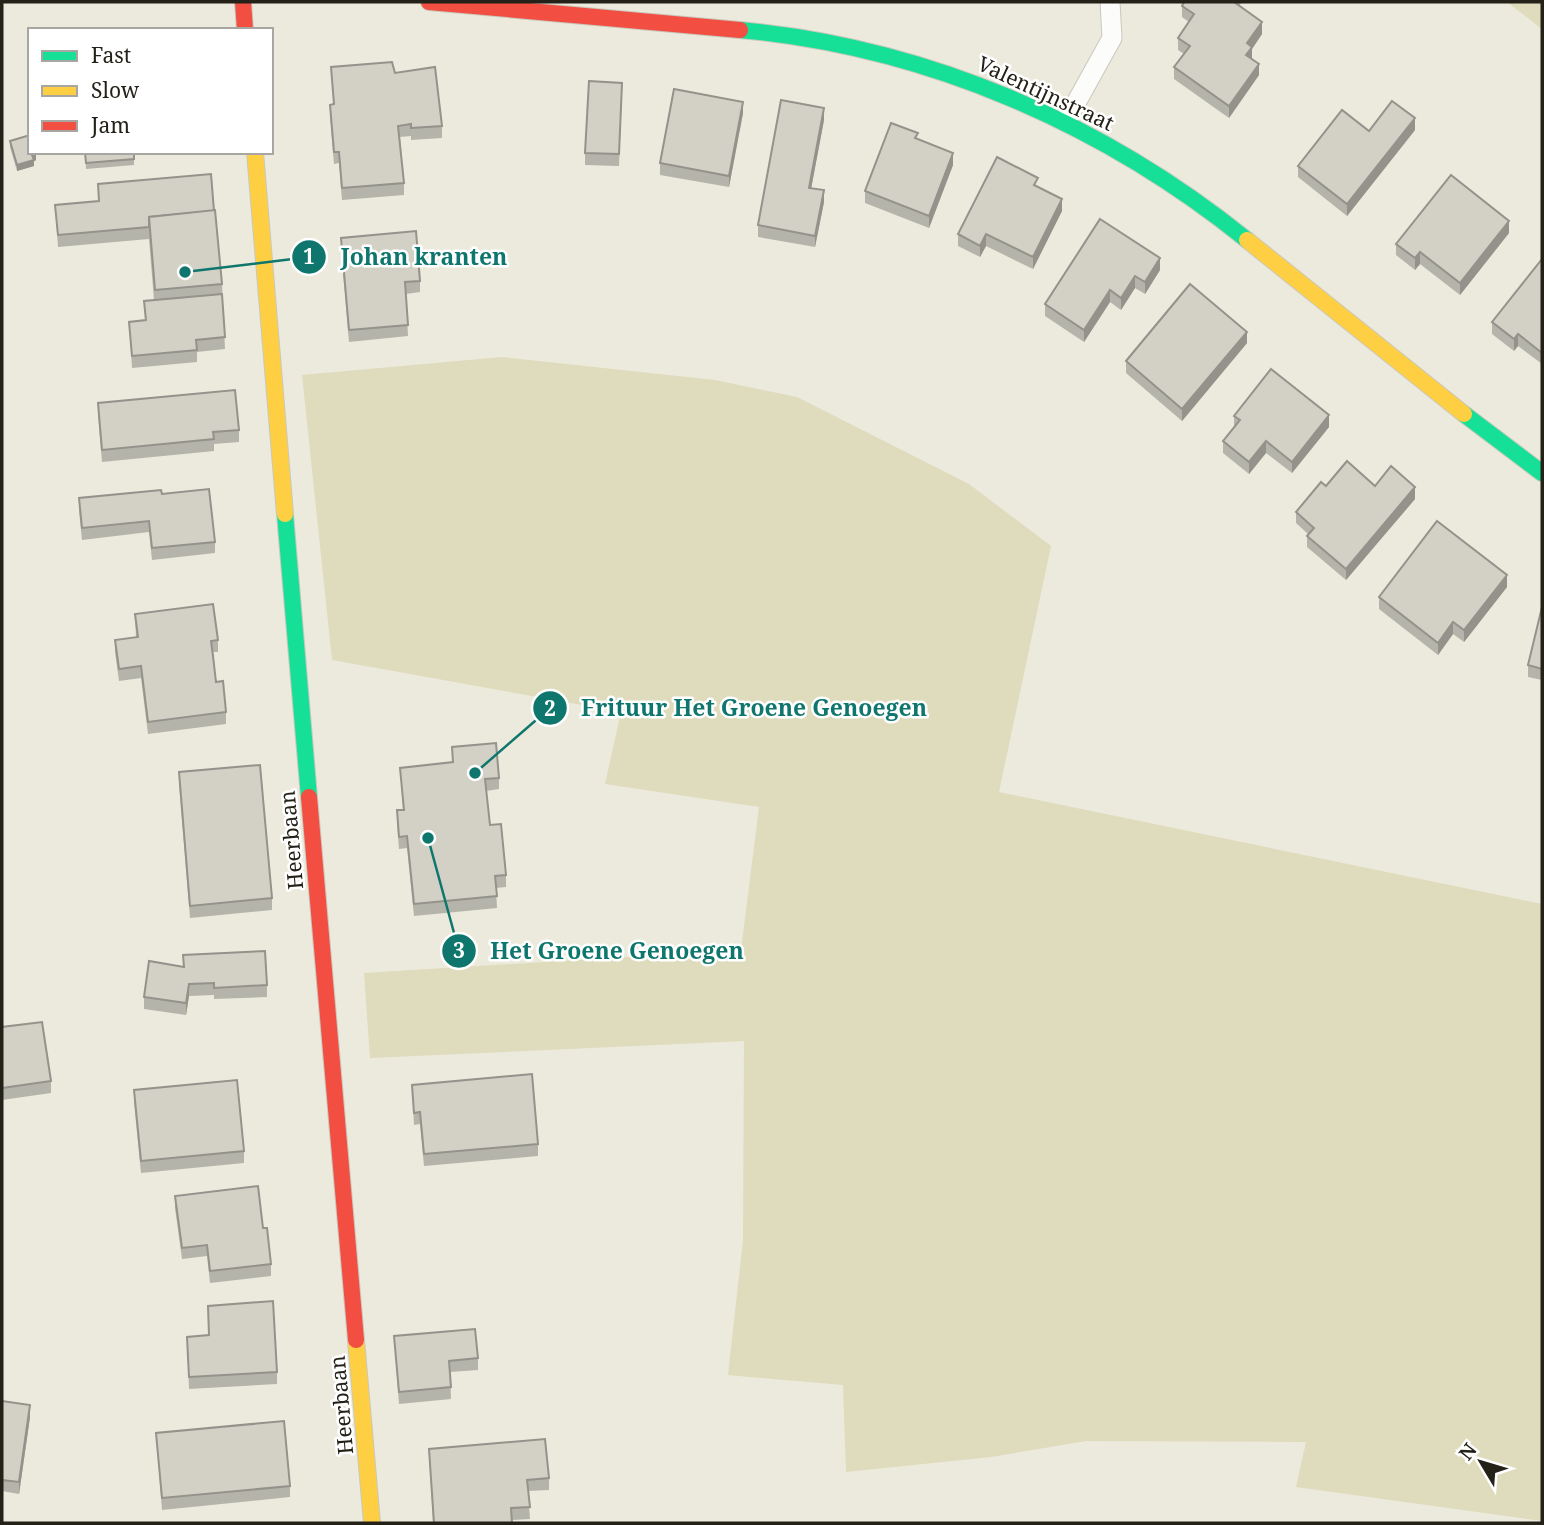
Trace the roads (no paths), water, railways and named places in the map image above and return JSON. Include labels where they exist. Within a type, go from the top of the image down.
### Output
[{"type":"street","points":[[243,2],[245,28]]},
{"type":"street","name":"Valentijnstraat","points":[[429,2],[765,32],[834,42],[958,76],[1066,121],[1132,158],[1195,199],[1498,442],[1542,473]]},
{"type":"street","name":"Heerbaan","points":[[255,154],[372,1523]]},
{"type":"lane","points":[[1066,121],[1112,38],[1110,2]]},
{"type":"place","name":"Johan kranten","points":[[185,272]]},
{"type":"place","name":"Frituur Het Groene Genoegen","points":[[475,773]]},
{"type":"place","name":"Het Groene Genoegen","points":[[428,838]]}]
